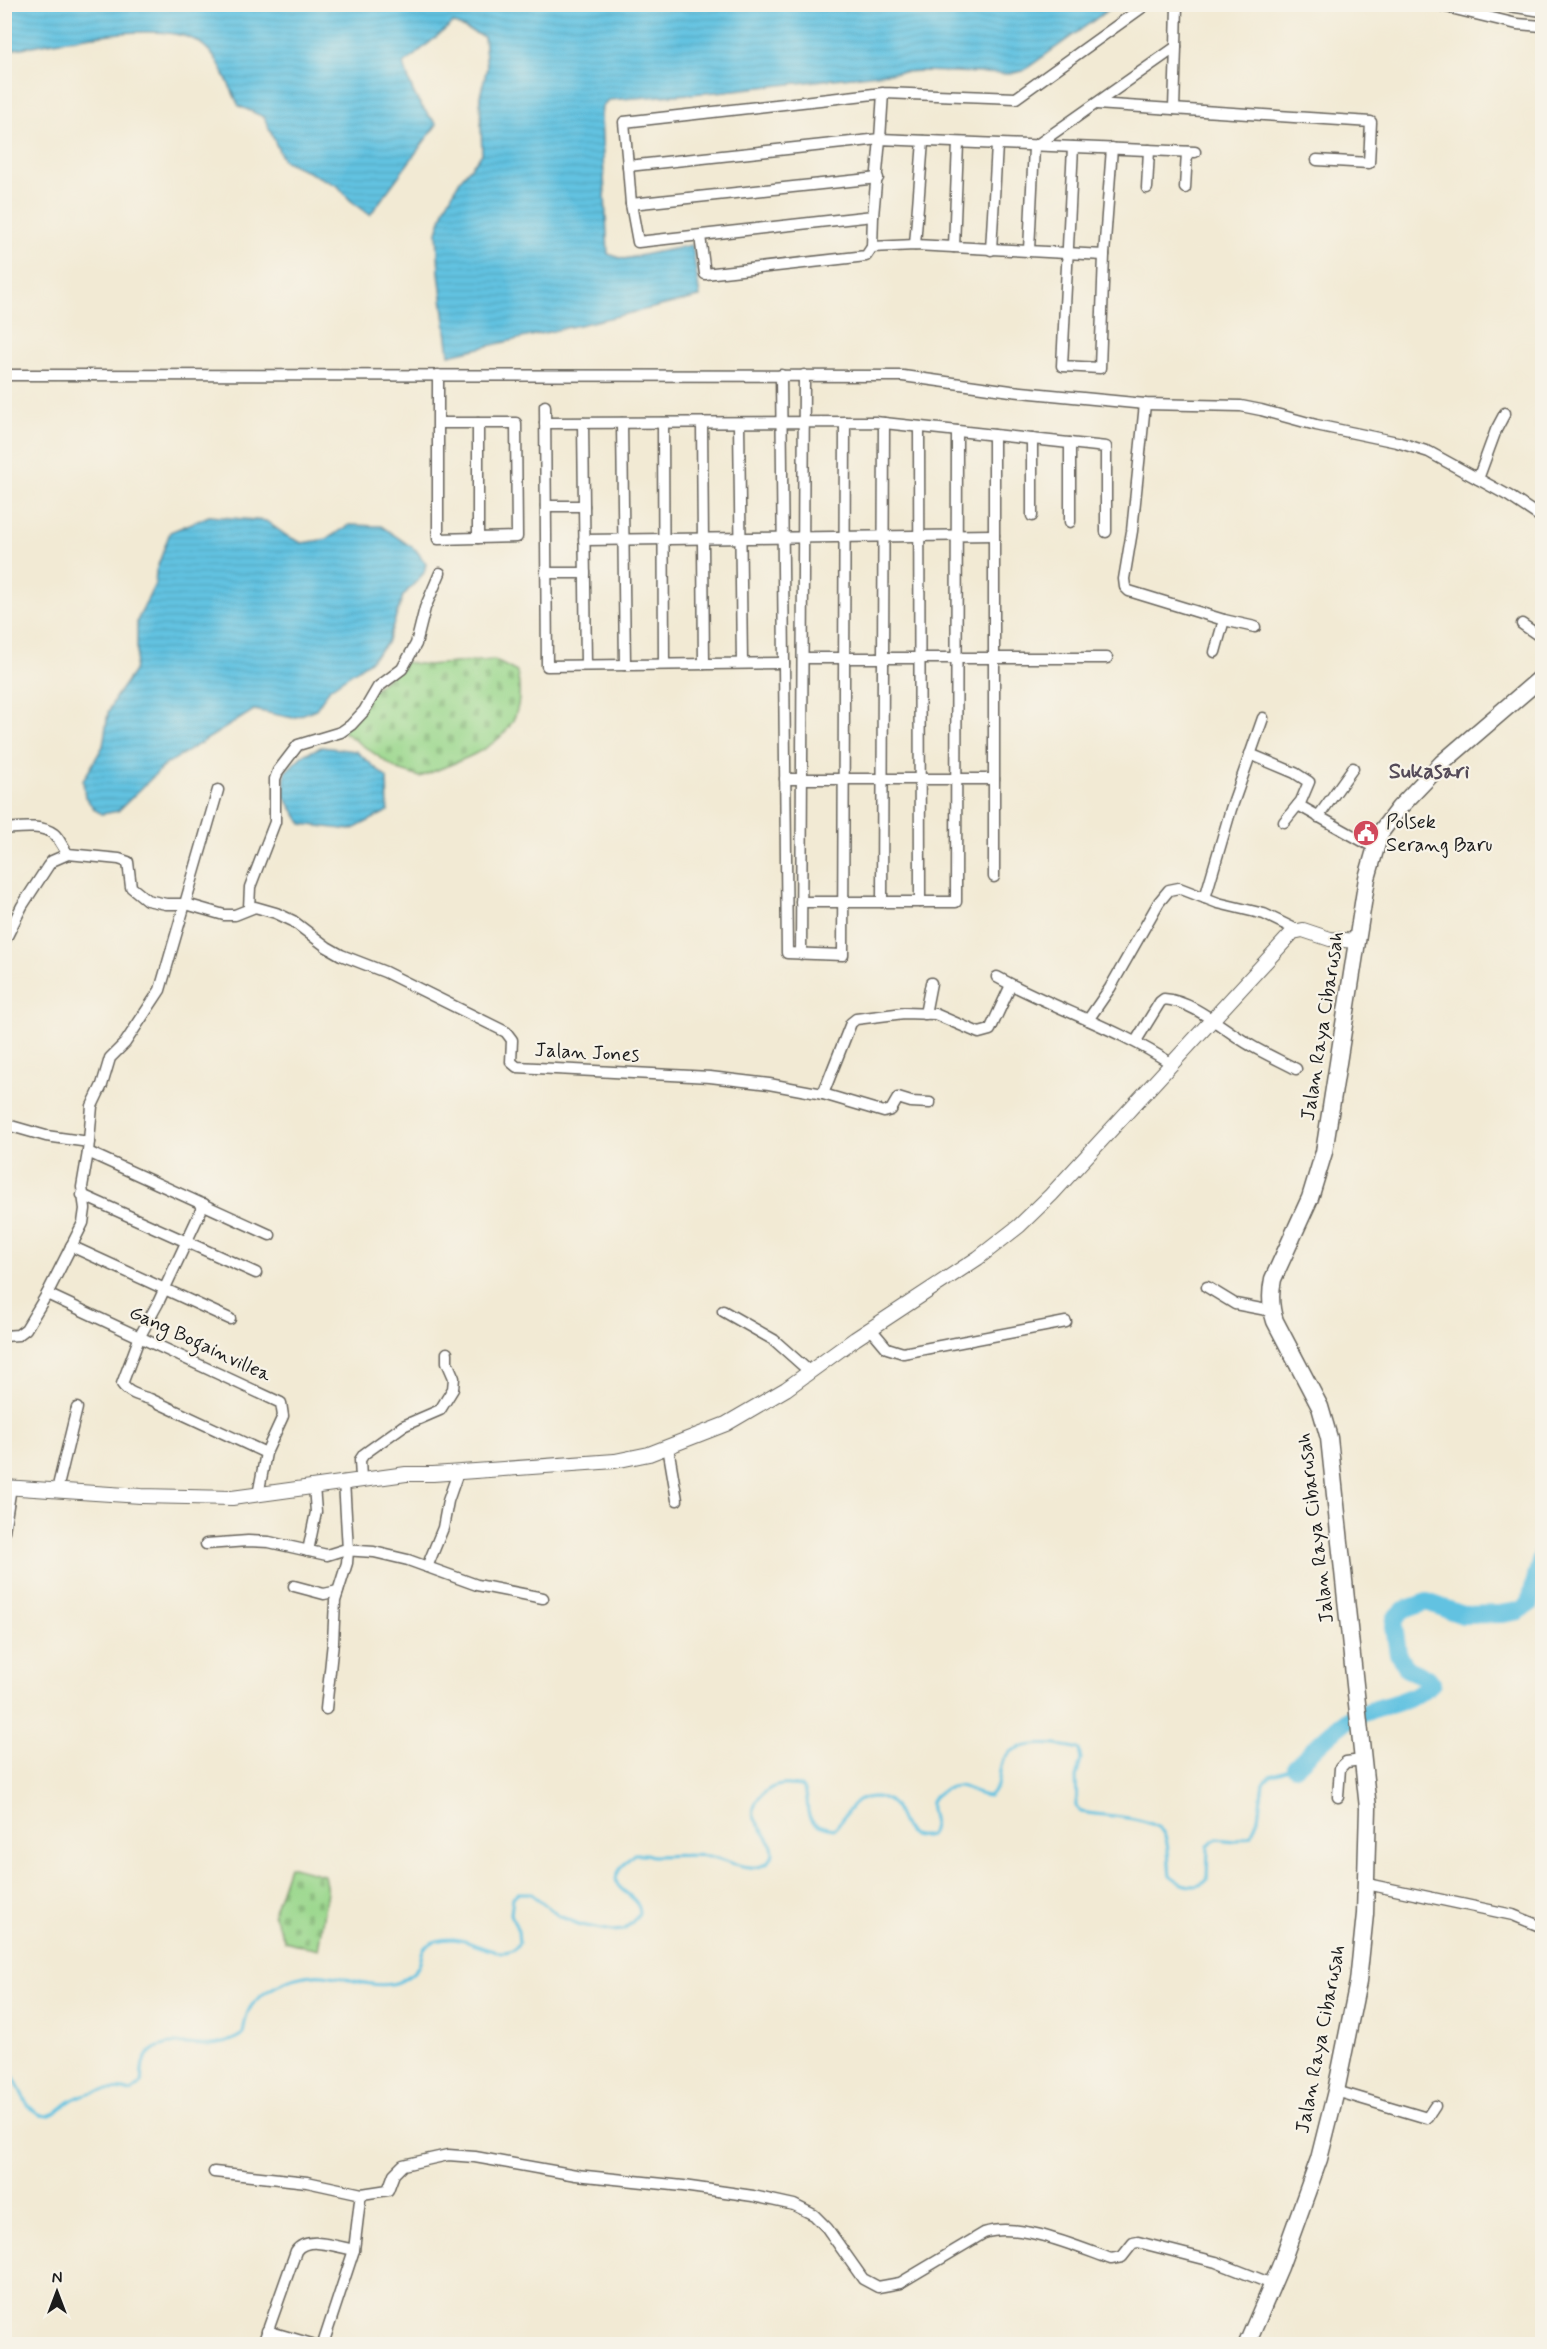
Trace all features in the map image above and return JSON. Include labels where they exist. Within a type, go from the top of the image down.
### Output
[{"type":"main road","name":"Jalan Raya Cibarusah","points":[[1247,2344],[1314,2175],[1336,2091],[1358,1982],[1367,1884],[1368,1808],[1328,1430],[1320,1407],[1278,1329],[1272,1311],[1271,1290],[1273,1279],[1310,1198],[1324,1152],[1367,878],[1375,848],[1389,820],[1442,763],[1542,677]]},
{"type":"street","points":[[873,216],[638,242],[631,204],[624,122],[883,93],[1016,98],[1147,4]]},
{"type":"street","points":[[1174,109],[1177,4]]},
{"type":"street","points":[[1434,4],[1517,24],[1542,27]]},
{"type":"street","points":[[1497,4],[1542,11]]},
{"type":"street","points":[[1034,147],[1176,47]]},
{"type":"street","points":[[700,236],[705,274],[866,256],[872,246],[883,93]]},
{"type":"street","points":[[1096,104],[1371,122],[1369,163],[1317,160]]},
{"type":"street","points":[[627,166],[880,140],[1112,148],[1191,152],[1185,188]]},
{"type":"street","points":[[915,245],[923,141]]},
{"type":"street","points":[[954,248],[958,143]]},
{"type":"street","points":[[991,250],[998,145]]},
{"type":"street","points":[[1029,250],[1034,147]]},
{"type":"street","points":[[1073,147],[1062,366],[1100,368],[1104,255],[1112,148]]},
{"type":"street","points":[[1147,188],[1149,150]]},
{"type":"street","points":[[631,204],[878,178]]},
{"type":"street","points":[[872,246],[915,245],[1104,255]]},
{"type":"street","points":[[4,375],[903,376],[1011,391],[1145,404],[1241,406],[1397,442],[1429,452],[1542,518]]},
{"type":"street","points":[[438,375],[438,423],[438,538],[517,537],[516,423],[438,423]]},
{"type":"street","points":[[781,375],[787,953],[843,955],[845,422]]},
{"type":"street","points":[[801,954],[804,375]]},
{"type":"street","points":[[1145,404],[1133,520],[1124,579],[1125,587],[1138,594],[1255,627]]},
{"type":"street","points":[[545,406],[547,666],[784,663]]},
{"type":"street","points":[[1478,479],[1496,430],[1505,413]]},
{"type":"street","points":[[478,423],[478,538]]},
{"type":"street","points":[[545,423],[884,423],[1106,447],[1106,532]]},
{"type":"street","points":[[584,423],[586,665]]},
{"type":"street","points":[[622,423],[625,665]]},
{"type":"street","points":[[663,423],[664,664]]},
{"type":"street","points":[[702,423],[704,664]]},
{"type":"street","points":[[739,423],[742,663]]},
{"type":"street","points":[[882,902],[884,423]]},
{"type":"street","points":[[919,427],[920,902]]},
{"type":"street","points":[[801,902],[956,902],[957,431]]},
{"type":"street","points":[[994,435],[994,877]]},
{"type":"street","points":[[1032,439],[1032,516]]},
{"type":"street","points":[[1070,443],[1070,522]]},
{"type":"street","points":[[546,506],[584,506]]},
{"type":"street","points":[[584,540],[994,535]]},
{"type":"street","points":[[249,908],[250,887],[275,822],[275,779],[278,771],[298,745],[341,732],[351,725],[378,687],[402,669],[416,644],[425,608],[440,573]]},
{"type":"street","points":[[546,573],[585,573]]},
{"type":"street","points":[[1215,652],[1224,620]]},
{"type":"street","points":[[1522,624],[1542,638]]},
{"type":"street","points":[[803,658],[1107,658]]},
{"type":"street","points":[[1205,898],[1263,718]]},
{"type":"street","points":[[1250,754],[1309,782],[1298,805],[1284,822]]},
{"type":"street","points":[[1318,816],[1353,768]]},
{"type":"street","points":[[785,779],[994,779]]},
{"type":"street","points":[[4,1336],[18,1335],[26,1329],[47,1294],[84,1216],[82,1195],[92,1106],[102,1085],[108,1062],[125,1043],[160,990],[218,790]]},
{"type":"street","points":[[1298,805],[1375,848]]},
{"type":"street","points":[[4,829],[31,827],[48,831],[55,835],[68,854],[52,861],[48,866],[22,906],[4,942]]},
{"type":"street","name":"Jalan Jones","points":[[68,854],[128,862],[131,887],[139,895],[155,902],[186,904],[231,916],[249,908],[259,907],[285,917],[327,947],[385,972],[506,1032],[512,1040],[511,1062],[517,1067],[710,1077],[769,1084],[823,1094],[884,1112],[891,1110],[898,1098],[911,1102],[930,1103]]},
{"type":"street","points":[[1088,1020],[1110,988],[1166,892],[1179,888],[1245,911],[1264,914],[1297,930],[1330,939],[1357,941]]},
{"type":"street","points":[[4,1531],[8,1487],[94,1494],[213,1498],[258,1495],[406,1474],[615,1461],[668,1448],[742,1416],[978,1258],[1019,1226],[1051,1195],[1297,930]]},
{"type":"street","points":[[997,977],[1136,1041],[1172,1064]]},
{"type":"street","points":[[925,1014],[931,983]]},
{"type":"street","points":[[823,1094],[851,1023],[856,1019],[904,1012],[925,1014],[942,1016],[979,1033],[984,1033],[990,1030],[1011,985]]},
{"type":"street","points":[[1136,1041],[1164,999],[1184,1004],[1250,1045],[1296,1069]]},
{"type":"street","points":[[4,1124],[89,1147],[270,1235]]},
{"type":"street","points":[[82,1195],[256,1273]]},
{"type":"street","points":[[204,1204],[140,1336],[122,1384],[125,1388],[266,1453]]},
{"type":"street","points":[[70,1246],[230,1319]]},
{"type":"street","points":[[1207,1287],[1234,1304],[1272,1311]]},
{"type":"street","name":"Gang Bogainvillea","points":[[47,1294],[281,1403],[283,1416],[266,1453],[258,1495]]},
{"type":"street","points":[[723,1311],[774,1340],[810,1372]]},
{"type":"street","points":[[870,1329],[888,1348],[903,1353],[1066,1322]]},
{"type":"street","points":[[361,1479],[360,1460],[364,1454],[403,1426],[436,1413],[447,1400],[453,1389],[454,1378],[447,1362],[447,1353]]},
{"type":"street","points":[[57,1490],[77,1408]]},
{"type":"street","points":[[668,1448],[677,1500]]},
{"type":"street","points":[[427,1567],[443,1528],[448,1501],[458,1472]]},
{"type":"street","points":[[326,1709],[334,1606],[347,1563],[344,1481]]},
{"type":"street","points":[[308,1551],[316,1512],[314,1486]]},
{"type":"street","points":[[207,1544],[269,1542],[327,1555],[348,1550],[380,1553],[427,1567],[477,1586],[543,1598]]},
{"type":"street","points":[[294,1586],[324,1594],[338,1591]]},
{"type":"street","points":[[1338,1797],[1340,1768],[1346,1762],[1362,1760]]},
{"type":"street","points":[[1367,1884],[1513,1915],[1542,1927]]},
{"type":"street","points":[[1336,2091],[1426,2118],[1435,2106]]},
{"type":"street","points":[[214,2172],[307,2182],[362,2194],[388,2190],[394,2174],[403,2165],[441,2156],[460,2155],[576,2175],[726,2191],[794,2205],[808,2211],[821,2221],[863,2279],[878,2287],[900,2283],[984,2233],[998,2231],[1036,2235],[1111,2259],[1122,2257],[1133,2243],[1138,2242],[1215,2262],[1272,2284]]},
{"type":"street","points":[[323,2344],[354,2250],[362,2194]]},
{"type":"street","points":[[263,2344],[296,2251],[301,2245],[310,2243],[354,2250]]},
{"type":"street","points":[[267,2331],[312,2344]]},
{"type":"green space","points":[[494,660],[517,672],[519,696],[515,715],[506,731],[477,753],[420,777],[398,770],[342,731],[359,703],[404,662],[427,665]]},
{"type":"green space","points":[[289,1866],[324,1875],[327,1891],[318,1950],[285,1941],[273,1914]]},
{"type":"water","points":[[5,4],[1115,5],[1023,71],[1009,74],[921,71],[887,73],[717,92],[608,100],[602,107],[601,117],[608,254],[624,259],[692,245],[700,297],[449,355],[439,272],[437,232],[445,207],[460,180],[482,154],[480,96],[487,68],[484,37],[453,23],[404,64],[416,97],[437,124],[370,215],[350,200],[338,186],[283,160],[264,117],[239,106],[220,66],[204,46],[188,37],[140,32],[57,41],[14,49],[5,54]]},
{"type":"water","points":[[209,516],[266,521],[287,536],[302,543],[327,539],[349,525],[381,526],[416,550],[426,564],[424,573],[403,596],[387,643],[370,661],[330,688],[316,709],[293,718],[254,710],[165,765],[118,811],[102,814],[95,810],[85,797],[83,781],[103,746],[108,713],[115,698],[134,671],[137,655],[137,621],[155,584],[156,571],[170,532]]},
{"type":"water","points":[[321,747],[356,751],[387,778],[388,811],[351,830],[302,824],[284,796],[285,772],[303,755]]},
{"type":"waterway","points":[[1295,1767],[1345,1721],[1414,1696],[1432,1683],[1428,1678],[1407,1669],[1398,1654],[1394,1626],[1395,1619],[1404,1610],[1427,1602],[1463,1615],[1519,1611],[1529,1604],[1542,1554]]},
{"type":"waterway","points":[[4,2072],[9,2071],[16,2080],[29,2106],[36,2113],[48,2116],[76,2098],[91,2093],[116,2089],[132,2091],[141,2084],[144,2061],[155,2048],[172,2044],[217,2044],[235,2039],[243,2034],[247,2015],[253,2004],[267,1991],[296,1978],[323,1975],[371,1984],[394,1983],[406,1978],[415,1970],[425,1947],[444,1939],[460,1940],[497,1952],[513,1949],[519,1943],[518,1931],[511,1914],[513,1897],[518,1893],[530,1893],[559,1916],[581,1925],[612,1931],[624,1930],[640,1914],[633,1898],[620,1888],[617,1876],[634,1854],[707,1856],[752,1867],[766,1864],[771,1858],[772,1846],[756,1821],[754,1810],[762,1795],[777,1786],[801,1786],[807,1799],[809,1817],[821,1826],[834,1829],[858,1801],[876,1797],[894,1805],[905,1828],[910,1833],[918,1836],[930,1835],[933,1824],[931,1803],[940,1792],[961,1786],[989,1796],[997,1787],[1004,1759],[1018,1748],[1050,1745],[1079,1749],[1081,1760],[1076,1777],[1077,1807],[1081,1812],[1136,1819],[1156,1826],[1165,1836],[1170,1876],[1183,1884],[1194,1886],[1207,1880],[1208,1846],[1217,1839],[1235,1841],[1251,1835],[1258,1818],[1263,1783],[1271,1775],[1295,1767]]},
{"type":"place","name":"Polsek Serang Baru","points":[[1366,833]]},
{"type":"district","name":"Sukasari","points":[[1429,772]]}]
